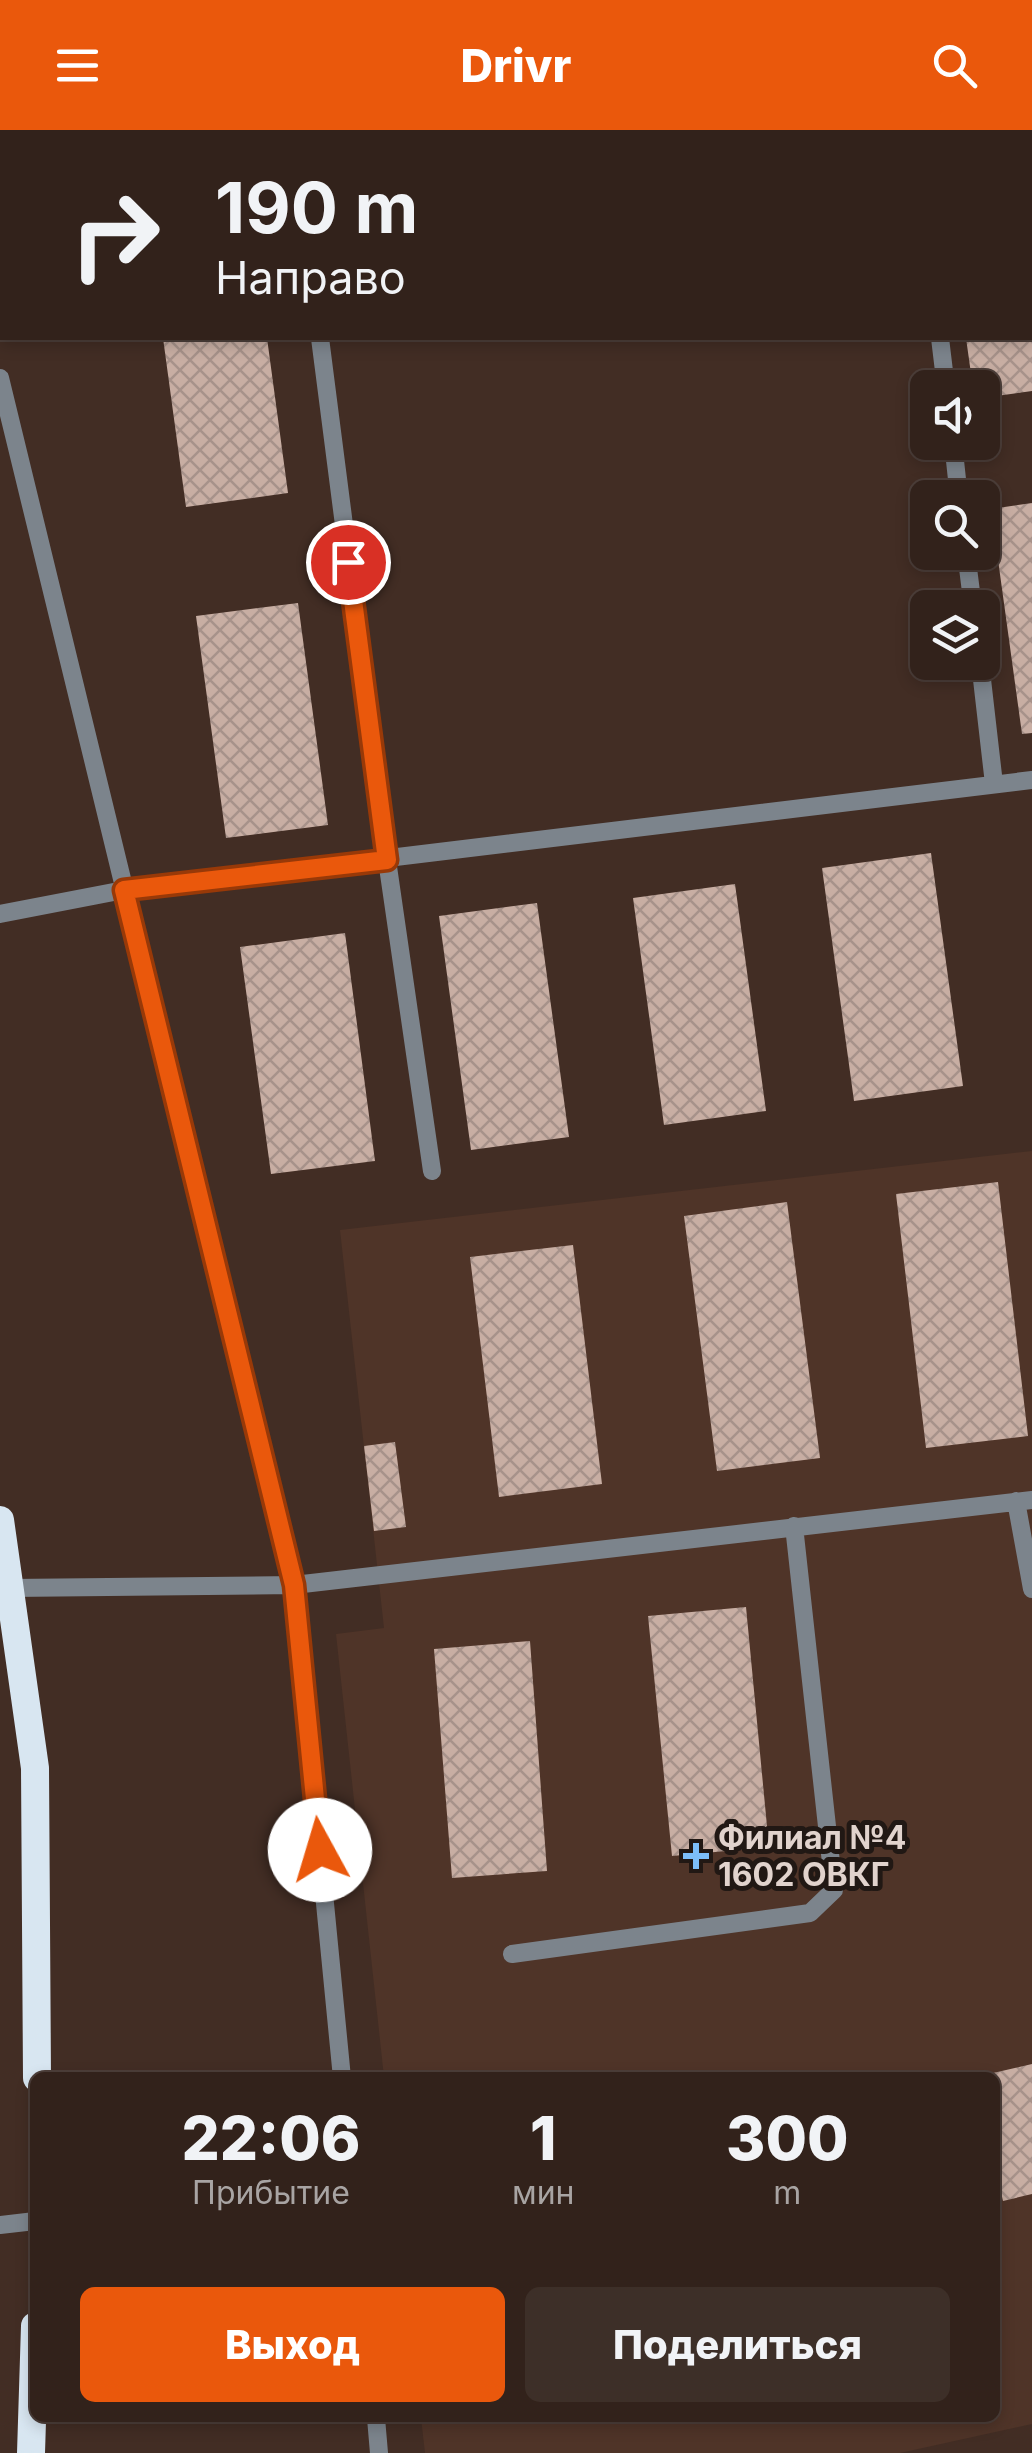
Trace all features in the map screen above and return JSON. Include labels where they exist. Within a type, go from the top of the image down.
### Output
[{"type":"highway","points":[[0,1520],[35,1768],[37,2072]]},
{"type":"highway","points":[[31,2453],[32,2422]]},
{"type":"lane","points":[[320,340],[387,860],[432,1171]]},
{"type":"lane","points":[[940,340],[944,370]]},
{"type":"lane","points":[[0,378],[294,1585],[341,2072]]},
{"type":"lane","points":[[982,680],[994,784]]},
{"type":"lane","points":[[0,914],[124,890],[1032,780]]},
{"type":"lane","points":[[10,1588],[294,1585],[1024,1500],[1032,1589]]},
{"type":"lane","points":[[512,1954],[810,1914],[834,1890],[794,1526]]},
{"type":"lane","points":[[0,2225],[30,2222]]},
{"type":"lane","points":[[376,2422],[379,2453]]},
{"type":"shaded area","name":"Филиал №4 1602 ОВКГ","points":[[1032,1151],[1032,2424],[900,2453],[425,2453],[421,2422],[1000,2422],[1000,2072],[383,2072],[336,1634],[384,1628],[340,1230]]},
{"type":"building","points":[[163,340],[267,340],[288,493],[186,507]]},
{"type":"building","points":[[966,340],[1032,340],[1032,391],[1000,395],[1000,370],[970,370]]},
{"type":"building","points":[[1032,503],[1032,733],[1022,734],[999,570],[1000,508]]},
{"type":"building","points":[[298,603],[328,825],[226,838],[196,616]]},
{"type":"building","points":[[931,853],[963,1086],[854,1101],[822,868]]},
{"type":"building","points":[[735,884],[766,1111],[664,1125],[633,898]]},
{"type":"building","points":[[537,903],[569,1137],[471,1150],[439,916]]},
{"type":"building","points":[[345,933],[375,1161],[271,1174],[240,947]]},
{"type":"building","points":[[998,1182],[1028,1436],[926,1448],[896,1194]]},
{"type":"building","points":[[787,1202],[820,1458],[717,1471],[684,1216]]},
{"type":"building","points":[[573,1245],[602,1484],[499,1497],[470,1257]]},
{"type":"building","points":[[395,1442],[406,1527],[374,1531],[364,1446]]},
{"type":"building","points":[[746,1607],[769,1847],[672,1856],[648,1616]]},
{"type":"building","points":[[530,1641],[547,1871],[452,1878],[434,1649]]},
{"type":"building","points":[[1032,2064],[1032,2194],[1003,2201],[1000,2072]]},
{"type":"place","name":"Филиал №4 1602 ОВКГ","points":[[696,1856]]},
{"type":"route","points":[[320,1850],[294,1585],[124,890],[387,860],[348,562]]}]
